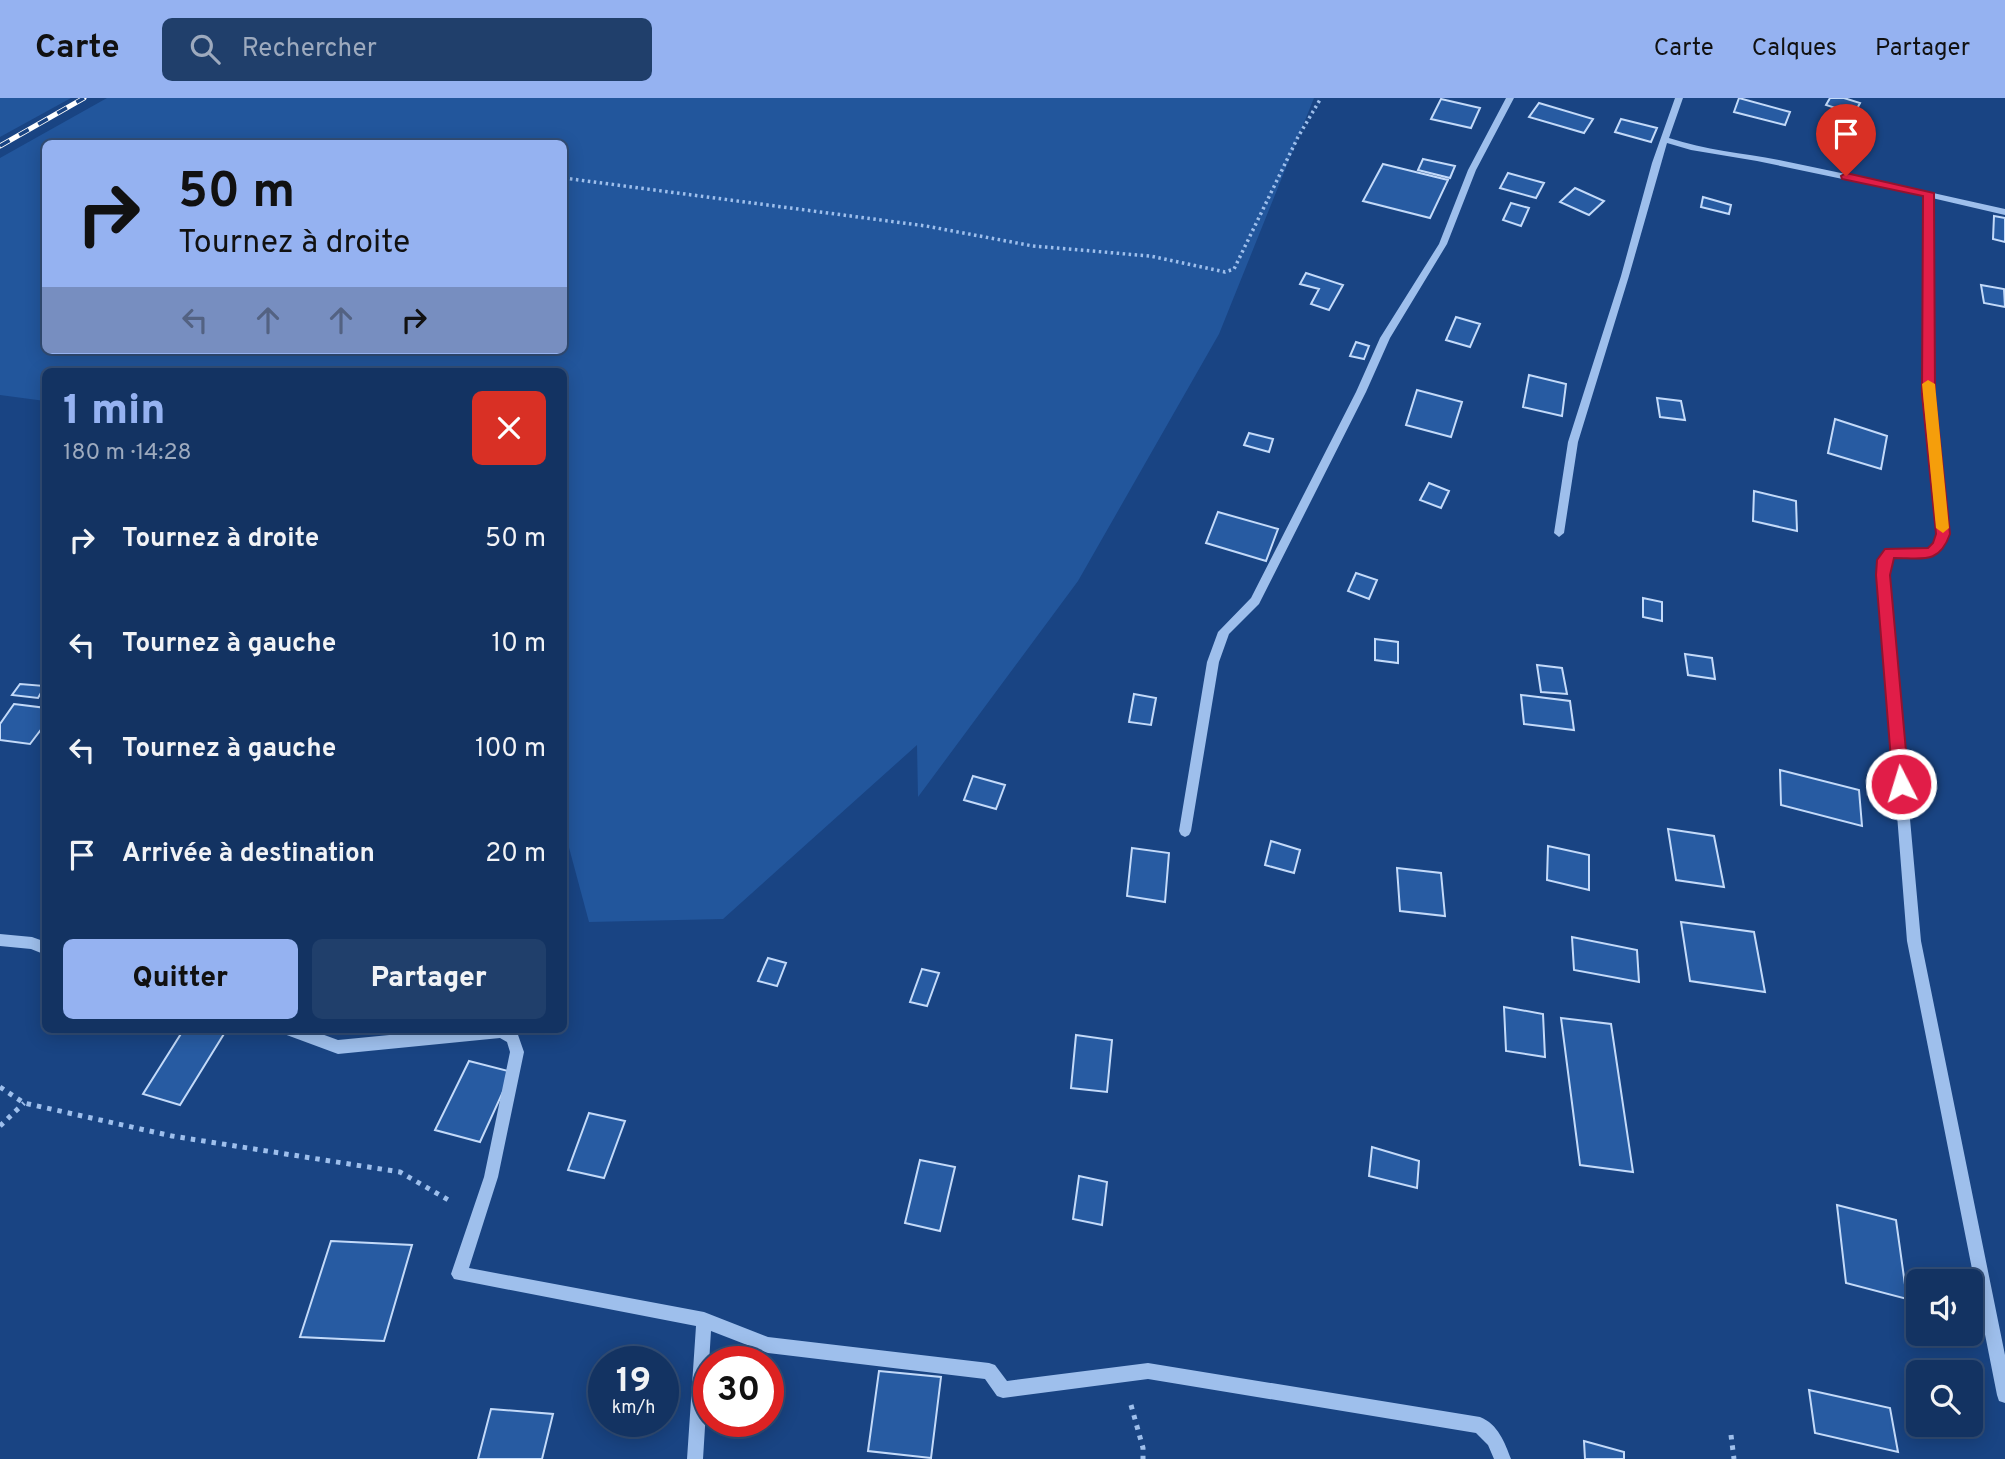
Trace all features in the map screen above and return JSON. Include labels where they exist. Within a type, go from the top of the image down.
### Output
[{"type":"street","points":[[1185,831],[1213,662],[1224,632],[1255,601],[1362,392],[1385,338],[1443,244],[1472,170],[1510,98]]},
{"type":"street","points":[[1559,533],[1573,442],[1625,276],[1656,163],[1679,98]]},
{"type":"street","points":[[1666,140],[1928,193],[2005,212]]},
{"type":"street","points":[[1928,193],[1928,394],[1943,534],[1939,546],[1931,553],[1890,553],[1884,560],[1883,575],[1914,941],[2005,1395]]},
{"type":"street","points":[[0,940],[32,943],[42,947]]},
{"type":"street","points":[[300,1033],[338,1047],[481,1033]]},
{"type":"street","points":[[505,1033],[512,1037],[517,1052],[491,1177],[459,1273],[704,1320],[768,1345],[989,1371],[1003,1390],[1148,1371],[1480,1425],[1494,1439],[1503,1459]]},
{"type":"street","points":[[695,1459],[704,1320]]},
{"type":"path","points":[[567,178],[926,226],[1033,246],[1150,256],[1225,272],[1234,269],[1298,137],[1321,98]]},
{"type":"path","points":[[0,1087],[24,1103],[172,1136],[279,1155],[400,1171],[460,1206]]},
{"type":"path","points":[[0,1126],[24,1103]]},
{"type":"path","points":[[1123,1373],[1143,1448],[1143,1459]]},
{"type":"path","points":[[1731,1435],[1734,1459]]},
{"type":"shaded area","points":[[0,98],[71,98],[0,137]]},
{"type":"shaded area","points":[[107,98],[1314,98],[1219,334],[1078,581],[918,797],[917,745],[723,919],[589,922],[567,840],[567,368],[42,368],[42,401],[0,395],[0,158]]},
{"type":"building","points":[[1739,98],[1790,112],[1785,125],[1734,112]]},
{"type":"building","points":[[1830,98],[1844,98],[1860,103],[1854,114],[1826,105]]},
{"type":"building","points":[[1441,99],[1480,108],[1471,128],[1431,119]]},
{"type":"building","points":[[1539,103],[1593,119],[1584,133],[1529,117]]},
{"type":"building","points":[[1621,119],[1657,128],[1651,142],[1615,132]]},
{"type":"building","points":[[1831,119],[1848,122],[1847,131],[1830,127]]},
{"type":"building","points":[[1423,159],[1455,166],[1450,178],[1418,170]]},
{"type":"building","points":[[1383,164],[1448,180],[1430,218],[1363,201]]},
{"type":"building","points":[[1508,173],[1544,183],[1536,198],[1500,188]]},
{"type":"building","points":[[1575,188],[1604,201],[1589,215],[1560,202]]},
{"type":"building","points":[[1703,197],[1731,205],[1729,214],[1701,207]]},
{"type":"building","points":[[1511,203],[1529,208],[1521,226],[1503,220]]},
{"type":"building","points":[[1994,216],[2005,218],[2005,242],[1993,239]]},
{"type":"building","points":[[1306,273],[1343,285],[1329,310],[1311,304],[1319,289],[1300,284]]},
{"type":"building","points":[[1981,285],[2004,289],[2005,307],[1984,303]]},
{"type":"building","points":[[1456,317],[1480,324],[1470,347],[1446,340]]},
{"type":"building","points":[[1356,342],[1369,346],[1364,359],[1350,356]]},
{"type":"building","points":[[1529,375],[1566,384],[1562,416],[1523,407]]},
{"type":"building","points":[[1417,390],[1462,402],[1451,437],[1406,425]]},
{"type":"building","points":[[1657,398],[1681,401],[1685,420],[1660,417]]},
{"type":"building","points":[[1835,419],[1887,436],[1881,469],[1828,453]]},
{"type":"building","points":[[1249,433],[1273,439],[1269,452],[1244,445]]},
{"type":"building","points":[[1429,483],[1449,491],[1441,508],[1420,500]]},
{"type":"building","points":[[1754,491],[1796,501],[1797,531],[1753,521]]},
{"type":"building","points":[[1218,512],[1278,529],[1266,561],[1206,543]]},
{"type":"building","points":[[1356,573],[1377,580],[1369,599],[1348,591]]},
{"type":"building","points":[[1643,598],[1662,602],[1662,621],[1643,617]]},
{"type":"building","points":[[1375,639],[1398,642],[1398,663],[1375,660]]},
{"type":"building","points":[[1685,654],[1712,658],[1715,679],[1688,675]]},
{"type":"building","points":[[1537,665],[1562,668],[1567,694],[1541,692]]},
{"type":"building","points":[[20,684],[42,686],[38,698],[12,695]]},
{"type":"building","points":[[1134,694],[1156,698],[1151,725],[1129,722]]},
{"type":"building","points":[[1521,695],[1570,701],[1574,730],[1524,724]]},
{"type":"building","points":[[14,704],[42,708],[42,728],[30,744],[0,740],[0,724]]},
{"type":"building","points":[[1780,770],[1859,790],[1862,826],[1781,805]]},
{"type":"building","points":[[973,776],[1005,785],[996,809],[964,800]]},
{"type":"building","points":[[1668,829],[1714,836],[1724,887],[1676,880]]},
{"type":"building","points":[[1271,841],[1300,850],[1294,873],[1265,865]]},
{"type":"building","points":[[1548,846],[1589,855],[1589,890],[1547,880]]},
{"type":"building","points":[[1132,848],[1169,853],[1165,902],[1127,896]]},
{"type":"building","points":[[1397,868],[1441,873],[1445,916],[1400,911]]},
{"type":"building","points":[[1681,922],[1754,932],[1765,992],[1690,981]]},
{"type":"building","points":[[1572,937],[1637,950],[1639,982],[1574,970]]},
{"type":"building","points":[[768,958],[786,963],[777,986],[758,981]]},
{"type":"building","points":[[922,969],[939,973],[927,1006],[910,1002]]},
{"type":"building","points":[[1504,1007],[1543,1014],[1545,1057],[1506,1051]]},
{"type":"building","points":[[1561,1018],[1611,1024],[1633,1172],[1580,1165]]},
{"type":"building","points":[[181,1033],[225,1033],[180,1105],[143,1094]]},
{"type":"building","points":[[1076,1035],[1112,1040],[1107,1092],[1071,1088]]},
{"type":"building","points":[[469,1061],[512,1072],[480,1142],[435,1130]]},
{"type":"building","points":[[589,1113],[625,1121],[604,1178],[568,1170]]},
{"type":"building","points":[[1372,1147],[1419,1161],[1417,1188],[1369,1176]]},
{"type":"building","points":[[920,1160],[955,1167],[940,1231],[905,1223]]},
{"type":"building","points":[[1079,1176],[1107,1182],[1102,1225],[1073,1219]]},
{"type":"building","points":[[1837,1205],[1896,1220],[1906,1299],[1846,1283]]},
{"type":"building","points":[[331,1241],[412,1245],[384,1341],[300,1337]]},
{"type":"building","points":[[879,1371],[941,1377],[931,1458],[868,1451]]},
{"type":"building","points":[[1809,1390],[1890,1408],[1898,1452],[1815,1433]]},
{"type":"building","points":[[491,1409],[553,1414],[542,1459],[478,1459]]},
{"type":"building","points":[[1584,1441],[1624,1452],[1624,1459],[1585,1459]]},
{"type":"railway","points":[[0,146],[84,98]]},
{"type":"slow traffic","points":[[1928,384],[1943,528]]},
{"type":"route","points":[[1846,176],[1928,193],[1928,394],[1943,534],[1939,546],[1931,553],[1890,553],[1884,560],[1883,575],[1901,784]]}]
